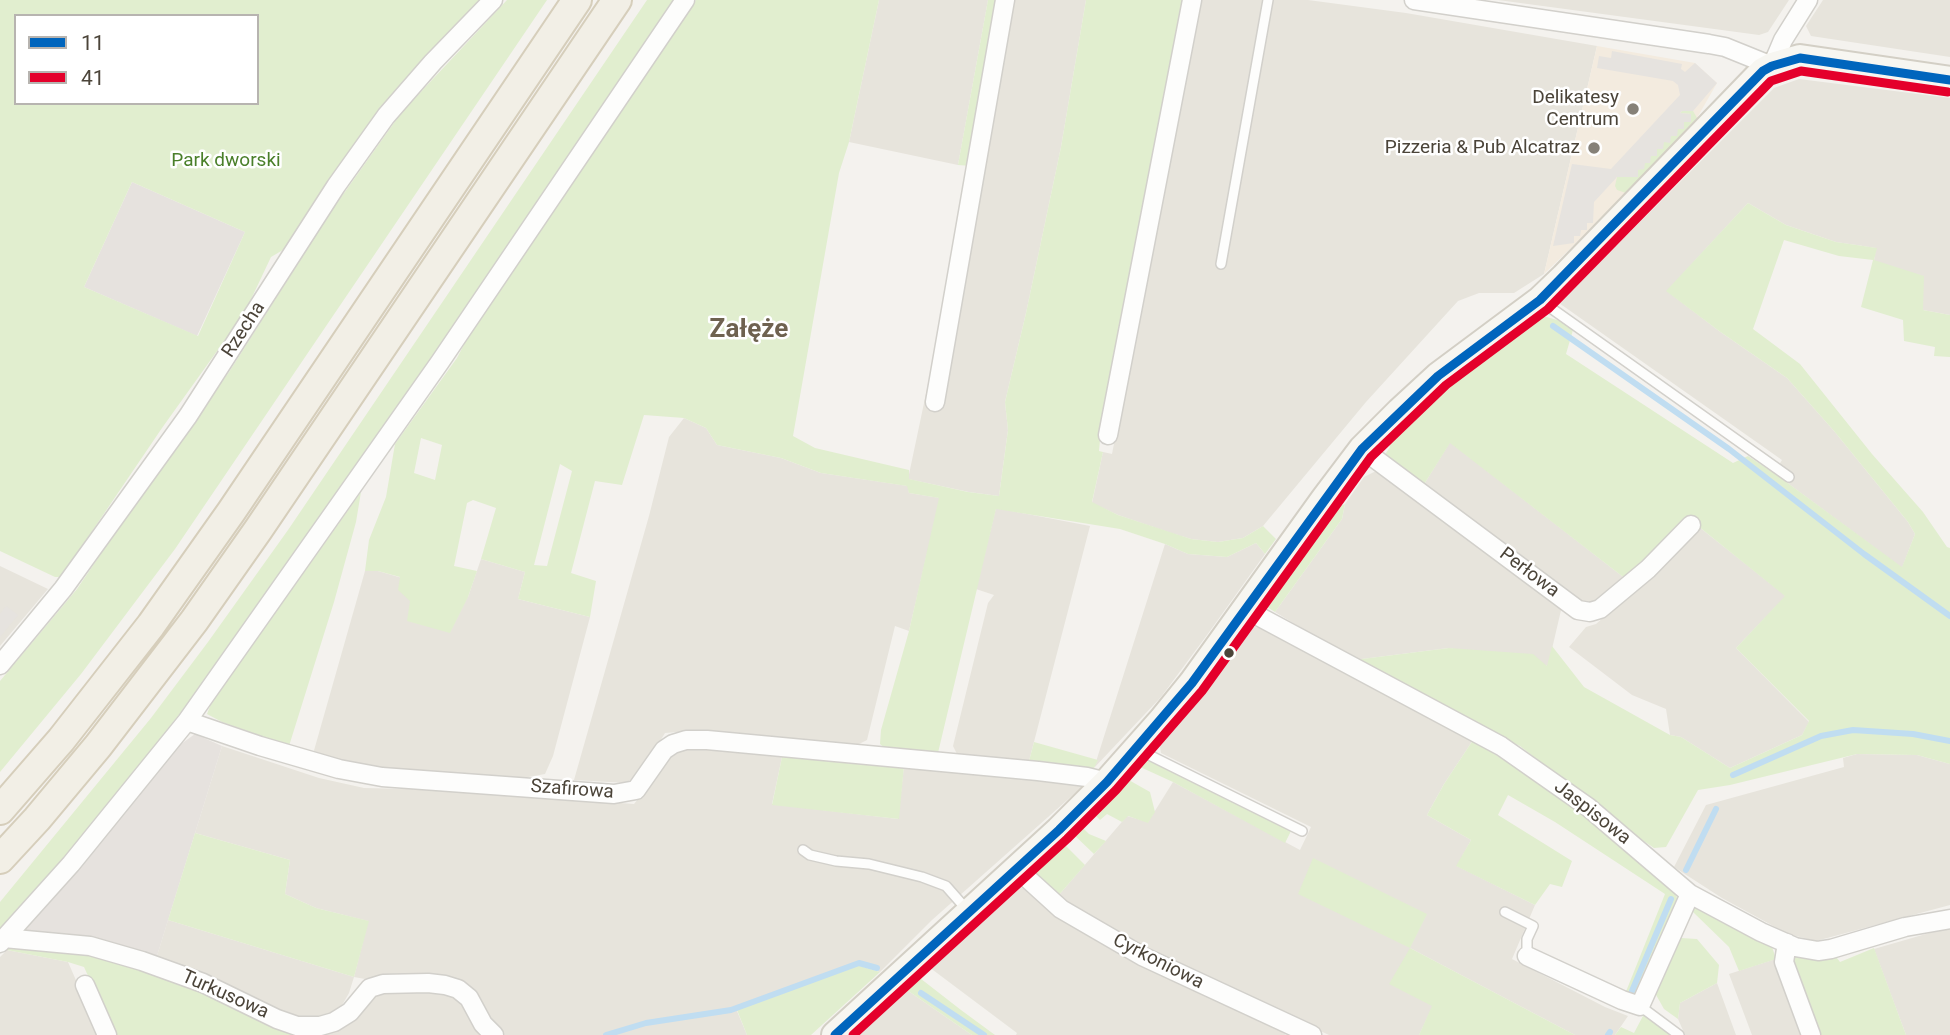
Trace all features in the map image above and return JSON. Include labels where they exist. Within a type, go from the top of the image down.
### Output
[{"type":"main road","points":[[0,810],[61,740],[151,625],[232,512],[577,0]]},
{"type":"main road","points":[[0,859],[37,820],[98,746],[194,621],[617,0]]},
{"type":"street","name":"Rzecha","points":[[0,665],[64,589],[188,416],[336,186],[386,116],[493,0]]},
{"type":"street","points":[[2,940],[71,864],[187,721],[447,351],[685,0]]},
{"type":"street","points":[[935,402],[1005,0]]},
{"type":"street","points":[[1108,435],[1192,0]]},
{"type":"street","points":[[1772,66],[1783,40],[1808,0]]},
{"type":"street","points":[[1422,1],[1709,44],[1725,47],[1772,66]]},
{"type":"street","points":[[835,1035],[1017,869],[1107,782],[1137,749],[1192,683],[1362,449],[1438,376],[1540,300],[1754,79],[1772,66],[1809,59],[1950,80]]},
{"type":"street","name":"Perłowa","points":[[1362,449],[1578,610],[1600,610],[1648,569],[1691,525]]},
{"type":"street","name":"Jaspisowa","points":[[1245,610],[1501,746],[1588,807],[1690,894],[1761,932],[1787,943],[1818,951],[1905,927],[1950,919]]},
{"type":"street","name":"Szafirowa","points":[[187,721],[339,769],[382,777],[614,794],[636,790],[664,750],[686,740],[1038,771],[1107,782]]},
{"type":"street","name":"Cyrkoniowa","points":[[1017,869],[1061,909],[1142,956],[1312,1035]]},
{"type":"street","points":[[1527,956],[1640,1006],[1690,894]]},
{"type":"street","name":"Turkusowa","points":[[2,940],[90,946],[116,953],[203,984],[298,1026],[320,1026],[334,1022],[350,1012],[370,988],[383,984],[445,985],[458,989],[468,998],[483,1024],[494,1035]]},
{"type":"street","points":[[1787,943],[1784,962],[1811,1035]]},
{"type":"street","points":[[85,985],[107,1035]]},
{"type":"lane","points":[[1221,264],[1268,0]]},
{"type":"lane","points":[[1540,300],[1789,477]]},
{"type":"lane","points":[[1137,749],[1302,831]]},
{"type":"lane","points":[[803,850],[810,855],[869,864],[922,877],[946,886],[969,912]]},
{"type":"lane","points":[[1505,912],[1533,926],[1527,939],[1527,956]]},
{"type":"lane","points":[[1640,1006],[1679,1035]]},
{"type":"shaded area","points":[[879,0],[988,0],[958,165],[849,142]]},
{"type":"shaded area","points":[[1014,0],[1086,0],[1061,147],[1005,402],[1008,430],[999,496],[908,479],[943,313],[958,314]]},
{"type":"shaded area","points":[[1200,0],[1308,0],[1406,13],[1597,46],[1544,274],[1514,293],[1479,293],[1458,301],[1366,402],[1263,526],[1243,538],[1218,542],[1191,539],[1171,533],[1092,503],[1103,452],[1112,454]]},
{"type":"shaded area","points":[[1498,0],[1789,0],[1768,32],[1759,35]]},
{"type":"shaded area","points":[[1823,0],[1950,0],[1950,57],[1811,36],[1806,26]]},
{"type":"shaded area","points":[[1597,46],[1695,63],[1717,83],[1697,118],[1607,213],[1544,274]]},
{"type":"shaded area","points":[[1612,51],[1682,64],[1681,69],[1685,72],[1695,63],[1717,83],[1693,111],[1680,113],[1691,114],[1691,122],[1684,122],[1684,129],[1678,129],[1677,136],[1671,136],[1670,143],[1664,142],[1663,149],[1657,149],[1657,156],[1651,156],[1650,163],[1645,163],[1644,169],[1638,170],[1638,177],[1617,177],[1594,202],[1593,223],[1587,223],[1587,230],[1581,230],[1580,236],[1574,236],[1574,243],[1553,246],[1572,164],[1611,169],[1680,95],[1678,85],[1673,81],[1597,68],[1599,56],[1611,58]]},
{"type":"shaded area","points":[[1799,79],[1950,98],[1950,315],[1923,310],[1874,260],[1876,248],[1836,242],[1786,225],[1748,203],[1667,291],[1787,378],[1834,431],[1915,534],[1902,568],[1774,473],[1782,460],[1559,303],[1774,88]]},
{"type":"shaded area","points":[[132,182],[245,232],[197,336],[84,287]]},
{"type":"shaded area","points":[[684,418],[706,428],[717,445],[781,458],[821,473],[908,486],[909,493],[940,498],[909,631],[895,626],[867,740],[855,746],[690,731],[665,733],[643,769],[627,783],[574,780],[669,437]]},
{"type":"shaded area","points":[[1450,442],[1627,580],[1593,604],[1579,602],[1423,486]]},
{"type":"shaded area","points":[[1380,469],[1562,606],[1548,666],[1449,648],[1354,660],[1275,612],[1342,519],[1345,504],[1364,477]]},
{"type":"shaded area","points":[[996,508],[1090,526],[1029,761],[957,754],[953,746],[988,603],[994,595],[976,589]]},
{"type":"shaded area","points":[[1699,527],[1786,596],[1736,648],[1809,722],[1802,735],[1730,768],[1681,737],[1670,735],[1666,709],[1632,695],[1569,647],[1586,627],[1596,624],[1652,575]]},
{"type":"shaded area","points":[[1256,543],[1265,554],[1207,635],[1161,697],[1094,768],[1165,544],[1188,554],[1227,557]]},
{"type":"shaded area","points":[[481,559],[525,572],[518,599],[590,617],[553,756],[545,774],[523,778],[405,770],[350,764],[313,754],[365,571],[378,571],[468,597]]},
{"type":"shaded area","points":[[0,566],[48,589],[0,646]]},
{"type":"shaded area","points":[[6,606],[18,615],[0,637],[0,614]]},
{"type":"shaded area","points":[[1250,627],[1268,628],[1473,740],[1427,815],[1471,840],[1457,866],[1535,905],[1512,959],[1628,1016],[1615,1035],[1575,1035],[1410,948],[1433,1006],[1419,1035],[1329,1035],[1133,943],[1058,896],[1127,816],[1148,822],[1173,782],[1300,850],[1311,827],[1161,753],[1159,741]]},
{"type":"shaded area","points":[[195,734],[222,746],[156,959],[75,938],[24,931],[181,744]]},
{"type":"shaded area","points":[[222,746],[319,778],[364,788],[634,804],[670,754],[695,748],[769,754],[782,757],[772,804],[898,819],[904,766],[981,775],[1040,777],[1083,786],[932,920],[880,972],[857,965],[737,1011],[747,1035],[505,1035],[496,1030],[444,977],[393,974],[365,979],[354,977],[368,921],[316,908],[285,894],[290,860],[195,833]]},
{"type":"shaded area","points":[[1857,754],[1917,755],[1950,764],[1950,905],[1816,941],[1788,934],[1722,898],[1674,867],[1706,805],[1844,767],[1843,758]]},
{"type":"shaded area","points":[[1020,887],[1031,893],[1047,909],[1144,963],[1245,1015],[1269,1023],[1286,1035],[1016,1035],[1017,1033],[929,967]]},
{"type":"shaded area","points":[[168,920],[354,977],[341,1007],[328,1017],[303,1020],[184,967],[156,959]]},
{"type":"shaded area","points":[[1950,927],[1950,1035],[1906,1035],[1874,949]]},
{"type":"shaded area","points":[[7,950],[68,962],[100,1035],[0,1035],[0,957]]},
{"type":"shaded area","points":[[1791,954],[1821,1035],[1752,1035],[1729,974]]},
{"type":"shaded area","points":[[1717,983],[1736,1035],[1685,1035],[1678,1019],[1680,1003]]},
{"type":"shaded area","points":[[904,988],[972,1035],[853,1035]]},
{"type":"shaded area","points":[[412,989],[453,993],[469,1010],[482,1035],[325,1035],[324,1033],[369,996],[382,991]]},
{"type":"green space","name":"Park dworski","points":[[0,0],[481,0],[381,106],[288,247],[271,257],[245,312],[61,577],[55,577],[0,551]],"holes":[[[132,182],[245,232],[198,336],[84,287]]]},
{"type":"green space","points":[[507,0],[547,0],[175,549],[81,674],[0,772],[0,681],[77,589],[229,372],[332,210],[401,113]]},
{"type":"green space","points":[[647,0],[676,0],[478,296],[252,618],[109,806],[0,934],[0,902],[151,718],[208,642],[288,530]]},
{"type":"green space","points":[[696,0],[879,0],[849,142],[839,173],[793,436],[815,448],[909,470],[909,479],[999,496],[1008,430],[1005,402],[1061,147],[1086,0],[1183,0],[1103,408],[1099,451],[1103,452],[1092,502],[1118,515],[1191,539],[1218,542],[1243,538],[1263,526],[1276,539],[1265,554],[1256,543],[1227,557],[1188,554],[1120,529],[996,509],[937,757],[887,750],[880,744],[881,730],[909,631],[939,498],[909,493],[907,486],[821,473],[781,458],[717,445],[706,428],[684,418],[644,415],[622,485],[595,481],[571,573],[596,581],[590,617],[518,599],[525,572],[481,559],[496,508],[473,500],[467,503],[454,566],[477,571],[468,597],[450,633],[407,621],[410,601],[398,590],[400,577],[378,571],[365,571],[369,540],[386,497],[395,444],[457,358],[470,333]],"holes":[[[421,438],[442,445],[435,480],[414,473]],[[560,464],[572,471],[547,566],[534,565]]]},
{"type":"green space","points":[[988,0],[1000,0],[971,166],[958,165]]},
{"type":"green space","points":[[1693,111],[1697,118],[1626,193],[1617,190],[1617,177],[1638,169],[1691,114],[1680,113]]},
{"type":"green space","points":[[1748,203],[1786,225],[1836,242],[1877,248],[1874,260],[1924,276],[1923,310],[1950,315],[1950,357],[1934,356],[1935,347],[1904,341],[1903,320],[1861,307],[1873,260],[1839,256],[1784,240],[1753,329],[1800,364],[1950,548],[1950,764],[1917,755],[1857,754],[1730,785],[1698,790],[1666,847],[1654,848],[1616,822],[1520,746],[1354,660],[1449,648],[1533,654],[1547,666],[1552,646],[1584,687],[1670,735],[1681,737],[1730,768],[1802,735],[1809,721],[1736,648],[1785,596],[1688,518],[1627,580],[1450,443],[1423,486],[1384,456],[1390,447],[1385,441],[1416,410],[1517,332],[1543,316],[1564,322],[1573,330],[1566,354],[1733,463],[1748,456],[1902,567],[1915,534],[1834,431],[1787,378],[1666,291]]},
{"type":"green space","points":[[361,492],[356,522],[334,602],[289,746],[207,714],[213,698]]},
{"type":"green space","points":[[1345,504],[1342,519],[1275,612],[1264,605],[1329,511]]},
{"type":"green space","points":[[1473,740],[1588,815],[1672,889],[1679,901],[1636,996],[1625,994],[1665,894],[1555,822],[1508,795],[1498,815],[1572,861],[1562,887],[1550,884],[1535,905],[1456,866],[1471,840],[1427,815]]},
{"type":"green space","points":[[1034,742],[1098,760],[1094,768],[1029,761]]},
{"type":"green space","points":[[782,757],[904,766],[899,819],[772,805]]},
{"type":"green space","points":[[1151,761],[1291,831],[1285,843],[1138,766],[1141,762]]},
{"type":"green space","points":[[1127,779],[1150,792],[1155,812],[1148,823],[1128,816],[1122,822],[1107,814],[1100,820],[1092,812]]},
{"type":"green space","points":[[1079,824],[1089,834],[1106,841],[1094,854],[1071,832]]},
{"type":"green space","points":[[195,833],[290,860],[285,894],[316,908],[369,921],[354,977],[168,920]]},
{"type":"green space","points":[[1062,842],[1085,865],[1058,896],[1033,873],[1038,864]]},
{"type":"green space","points":[[1313,858],[1427,914],[1410,948],[1298,894]]},
{"type":"green space","points":[[1695,904],[1771,944],[1776,959],[1739,971],[1729,947],[1693,912]]},
{"type":"green space","points":[[1681,938],[1697,939],[1719,965],[1717,983],[1680,1003],[1678,1019],[1664,1009],[1655,993]]},
{"type":"green space","points":[[14,942],[84,951],[325,1035],[115,1035],[84,967],[7,950]]},
{"type":"green space","points":[[1410,948],[1575,1035],[1419,1035],[1432,1006],[1389,984]]},
{"type":"green space","points":[[1874,948],[1906,1035],[1821,1035],[1791,954],[1808,958],[1834,954],[1840,962]]},
{"type":"green space","points":[[857,965],[880,972],[811,1035],[747,1035],[737,1010]]},
{"type":"green space","points":[[916,975],[995,1035],[972,1035],[904,988]]},
{"type":"green space","points":[[1644,1014],[1673,1035],[1615,1035],[1621,1027],[1634,1033]]},
{"type":"waterway","points":[[1553,326],[1729,449],[1864,554],[1950,616]]},
{"type":"waterway","points":[[1733,775],[1821,736],[1853,730],[1913,734],[1950,741]]},
{"type":"waterway","points":[[1686,870],[1716,809]]},
{"type":"waterway","points":[[1632,991],[1671,899]]},
{"type":"waterway","points":[[606,1035],[646,1023],[731,1010],[859,963],[877,968]]},
{"type":"waterway","points":[[921,993],[984,1035]]},
{"type":"transit line","name":"11","points":[[835,1035],[1059,830],[1107,782],[1192,683],[1362,449],[1438,376],[1540,300],[1763,71],[1800,58],[1950,80]]},
{"type":"transit line","name":"41","points":[[853,1035],[1067,839],[1116,790],[1202,691],[1371,457],[1446,385],[1548,309],[1771,81],[1801,71],[1948,92]]},
{"type":"place","name":"Delikatesy Centrum","points":[[1633,109]]},
{"type":"place","name":"Pizzeria & Pub Alcatraz","points":[[1594,148]]},
{"type":"district","name":"Załęże","points":[[749,330]]}]
